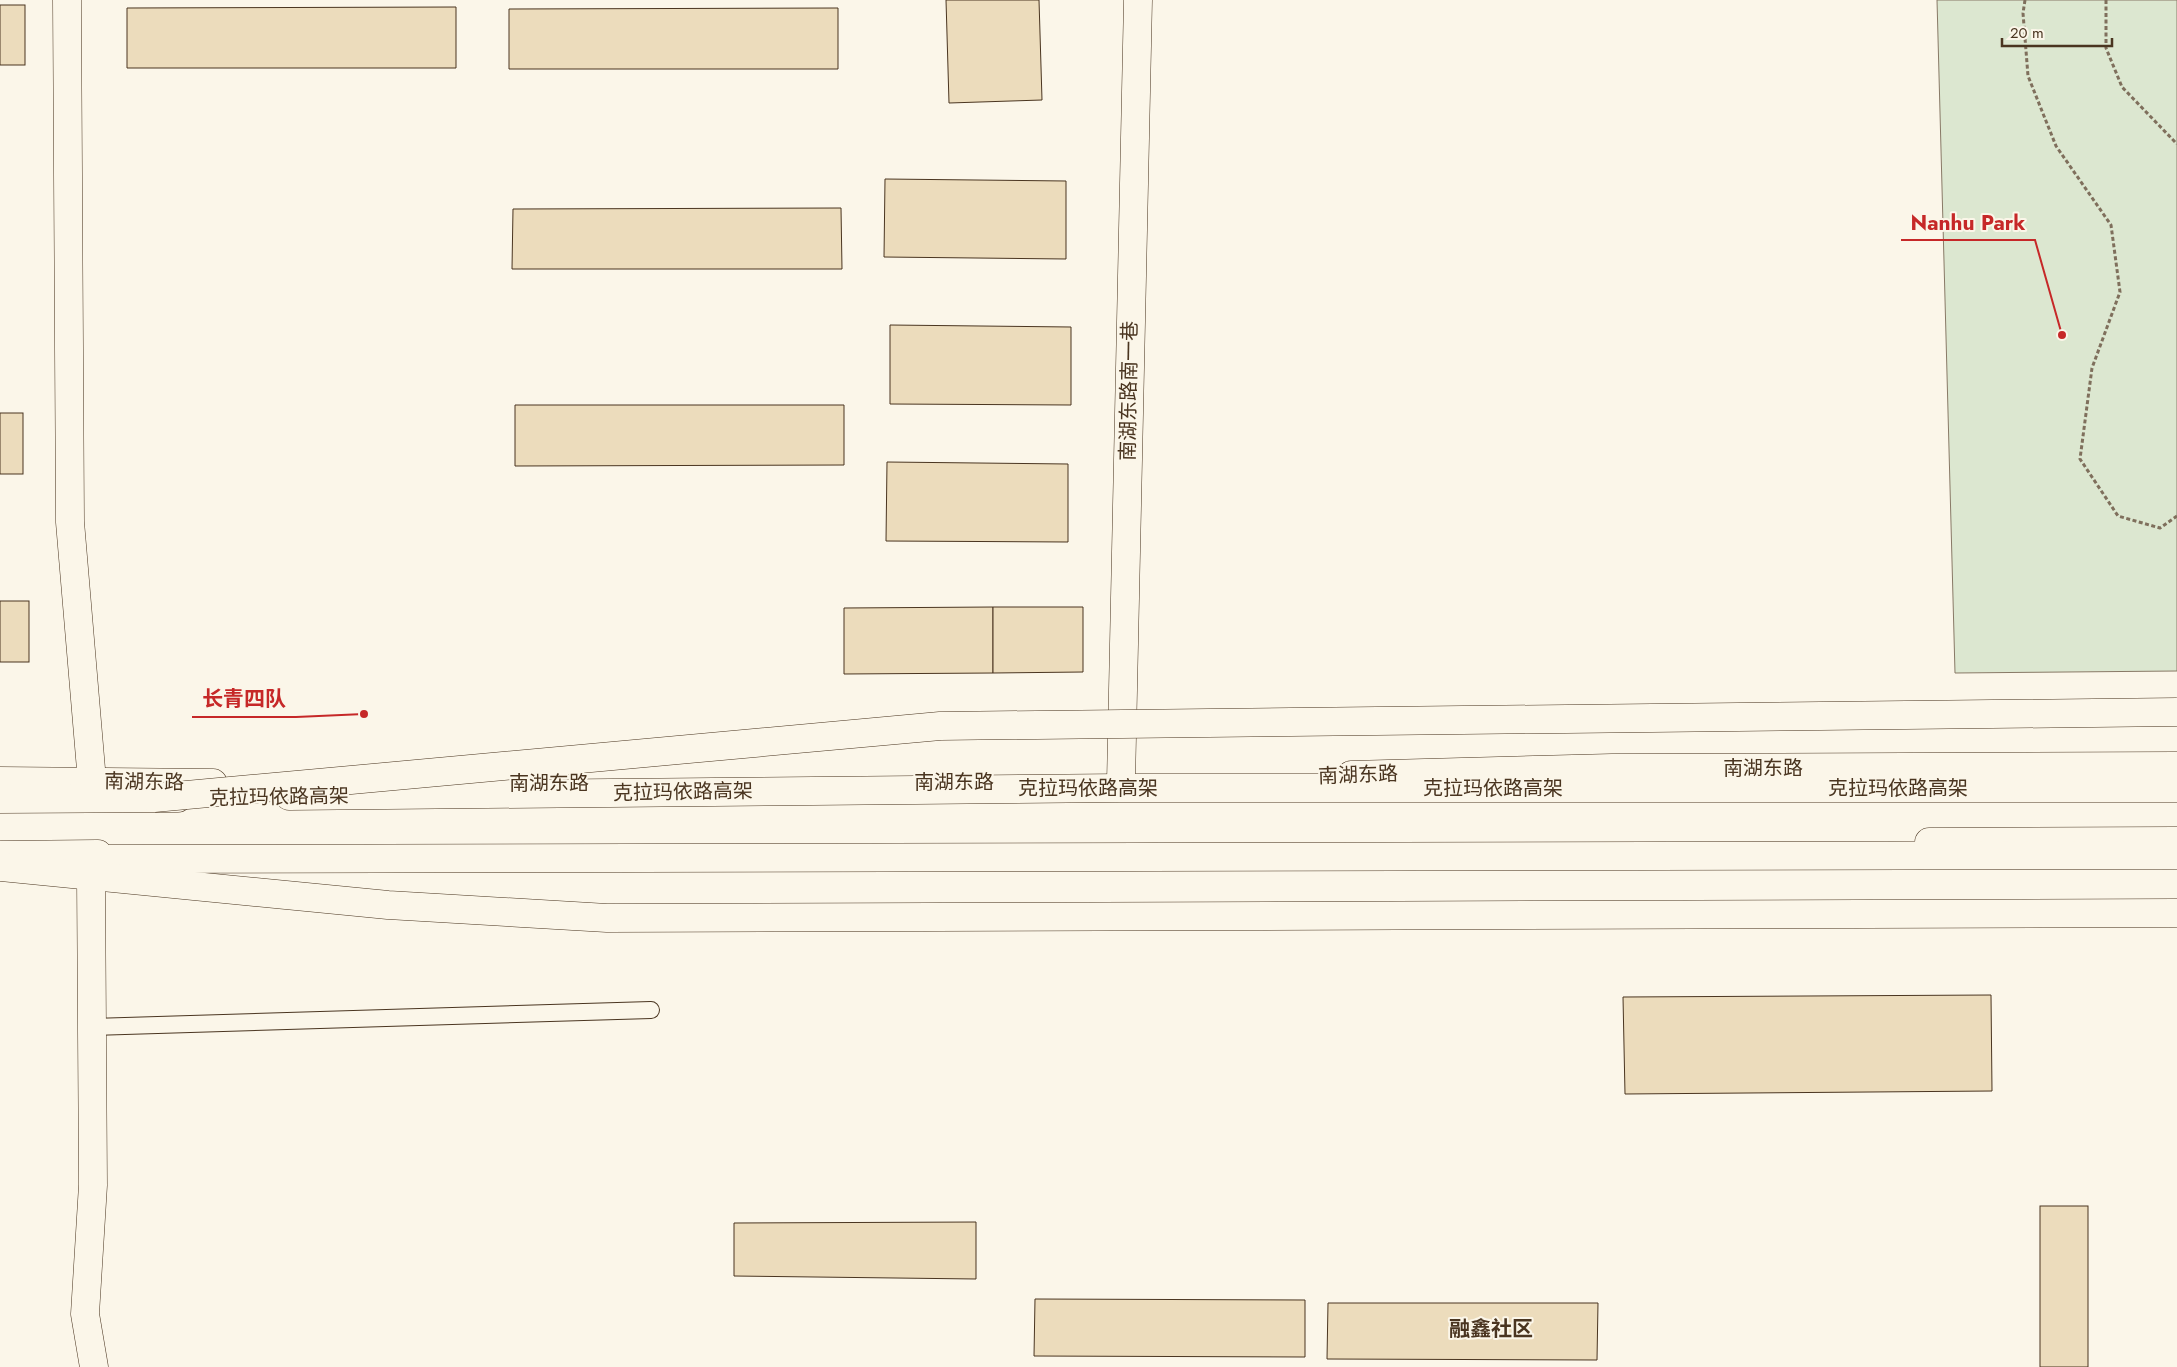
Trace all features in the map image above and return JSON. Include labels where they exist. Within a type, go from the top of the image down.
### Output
[{"type":"main road","points":[[67,0],[70,522],[92,781]]},
{"type":"main road","name":"南湖东路南一巷","points":[[1121,782],[1138,0]]},
{"type":"main road","points":[[154,798],[940,726],[2177,712]]},
{"type":"main road","name":"南湖东路","points":[[0,780],[312,784],[1121,782],[1612,768],[2177,766]]},
{"type":"main road","name":"克拉玛依路高架","points":[[0,799],[1119,788],[2177,788]]},
{"type":"main road","points":[[0,855],[962,845],[2177,841]]},
{"type":"main road","points":[[0,859],[2177,855]]},
{"type":"main road","points":[[0,868],[388,905],[607,918],[2177,913]]},
{"type":"main road","points":[[91,876],[93,1185],[85,1314],[94,1367]]},
{"type":"lane","points":[[92,1027],[651,1010]]},
{"type":"path","points":[[2025,0],[2023,13],[2028,76],[2056,146],[2111,225],[2120,292],[2092,368],[2080,459],[2118,516],[2160,528],[2177,516]]},
{"type":"path","points":[[2106,0],[2106,48],[2122,88],[2177,144]]},
{"type":"green space","points":[[1937,0],[2177,0],[2177,671],[1955,673]]},
{"type":"building","points":[[946,0],[1039,0],[1042,100],[949,103]]},
{"type":"building","points":[[0,5],[25,5],[25,65],[0,65]]},
{"type":"building","points":[[456,7],[456,68],[127,68],[127,8]]},
{"type":"building","points":[[838,8],[838,69],[509,69],[509,9]]},
{"type":"building","points":[[885,179],[1066,181],[1066,259],[884,257]]},
{"type":"building","points":[[841,208],[842,269],[512,269],[513,209]]},
{"type":"building","points":[[890,325],[1071,327],[1071,405],[890,404]]},
{"type":"building","points":[[515,405],[844,405],[844,465],[515,466]]},
{"type":"building","points":[[0,413],[23,413],[23,474],[0,474]]},
{"type":"building","points":[[887,462],[1068,464],[1068,542],[886,541]]},
{"type":"building","points":[[0,601],[29,601],[29,662],[0,662]]},
{"type":"building","points":[[993,607],[993,673],[844,674],[844,608]]},
{"type":"building","points":[[993,607],[1083,607],[1083,672],[993,673]]},
{"type":"building","points":[[1991,995],[1992,1091],[1625,1094],[1623,997]]},
{"type":"building","points":[[2040,1206],[2088,1206],[2088,1367],[2040,1367]]},
{"type":"building","points":[[976,1222],[976,1279],[734,1276],[734,1223]]},
{"type":"building","points":[[1035,1299],[1305,1300],[1305,1357],[1034,1356]]},
{"type":"building","points":[[1328,1303],[1598,1303],[1597,1360],[1327,1359]]},
{"type":"place","name":"Nanhu Park","points":[[2062,335]]},
{"type":"place","name":"长青四队","points":[[364,714]]},
{"type":"district","name":"融鑫社区","points":[[1491,1329]]}]
